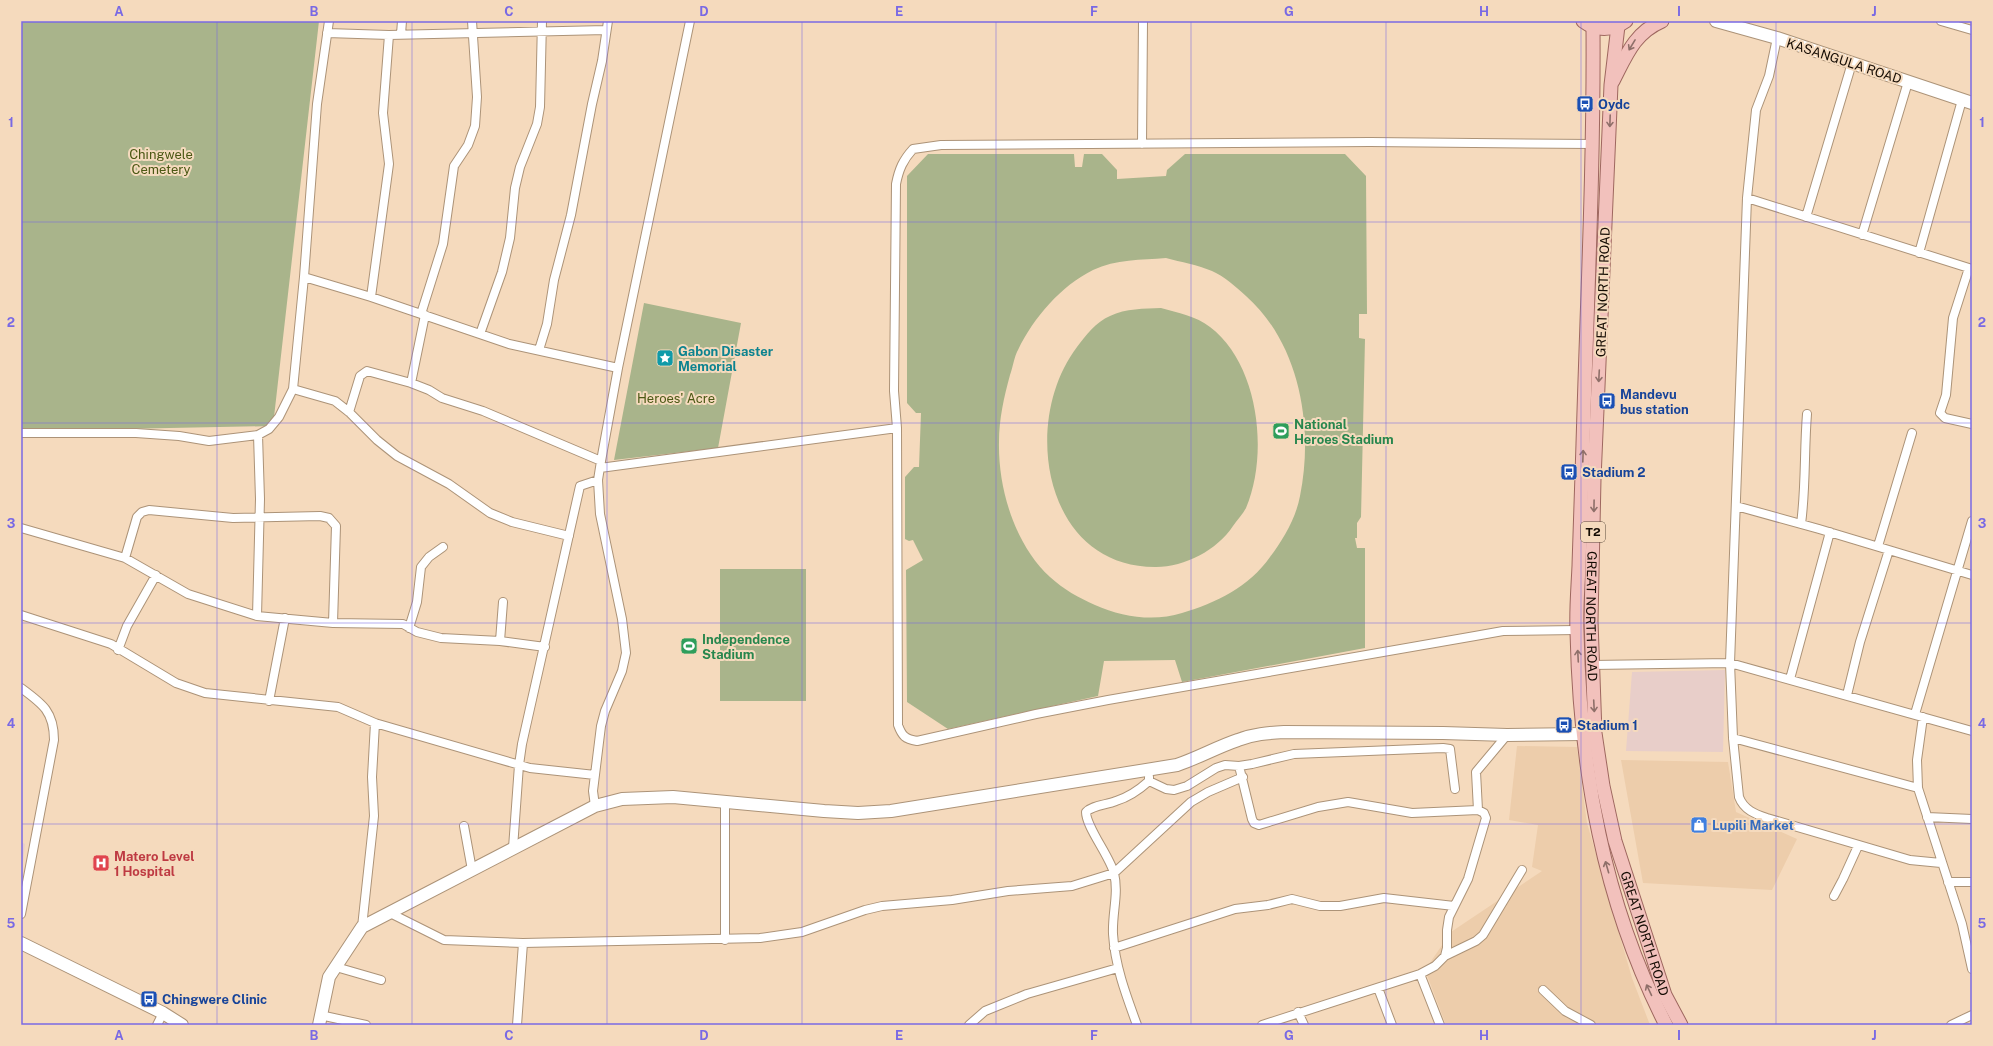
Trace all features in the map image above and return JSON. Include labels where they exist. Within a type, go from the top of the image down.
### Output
[{"type":"main road","points":[[1611,85],[1638,36],[1652,25],[1662,21]]},
{"type":"main road","name":"GREAT NORTH ROAD","points":[[1588,24],[1593,144],[1577,630],[1582,734],[1589,789],[1612,885],[1640,970],[1666,1025]]},
{"type":"main road","name":"T2","points":[[1588,24],[1605,29],[1622,24]]},
{"type":"main road","name":"GREAT NORTH ROAD","points":[[1622,24],[1611,85],[1594,479],[1591,621],[1592,665],[1597,747],[1603,786],[1615,841],[1665,995],[1681,1025]]},
{"type":"street","points":[[21,433],[136,433],[179,436],[209,441],[258,435],[269,429],[279,417],[293,388],[304,277],[317,104],[329,21]]},
{"type":"street","points":[[401,34],[402,21]]},
{"type":"street","points":[[411,383],[423,315],[443,244],[454,166],[468,145],[475,126],[477,97],[472,21]]},
{"type":"street","points":[[480,334],[502,272],[510,238],[515,188],[520,167],[537,124],[540,107],[540,33],[542,21]]},
{"type":"street","points":[[539,350],[547,324],[554,280],[571,215],[592,104],[601,67],[608,21]]},
{"type":"street","points":[[595,806],[593,791],[594,775],[601,726],[605,711],[622,671],[626,653],[622,619],[600,514],[598,480],[618,368],[690,21]]},
{"type":"street","points":[[1142,144],[1143,21]]},
{"type":"street","name":"KASANGULA ROAD","points":[[1716,21],[1777,38],[1967,101]]},
{"type":"street","points":[[1941,21],[1972,30]]},
{"type":"street","points":[[327,33],[389,35],[540,33],[606,30]]},
{"type":"street","points":[[371,297],[389,164],[383,113],[389,35]]},
{"type":"street","points":[[1777,38],[1769,76],[1756,110],[1747,198],[1730,662],[1733,738],[1739,797],[1742,805],[1752,813],[1767,818],[1858,846],[1910,860],[1941,863]]},
{"type":"street","points":[[1806,217],[1852,63]]},
{"type":"street","points":[[1862,235],[1908,82]]},
{"type":"street","points":[[1919,252],[1967,101]]},
{"type":"street","points":[[1577,630],[1527,630],[1482,635],[1108,700],[1036,714],[949,735],[917,741],[907,739],[901,734],[898,725],[897,428],[894,391],[896,184],[899,169],[905,157],[912,149],[941,145],[1363,142],[1593,144]]},
{"type":"street","points":[[1747,198],[1971,269],[1953,318],[1946,396],[1940,413],[1945,418],[1972,424]]},
{"type":"street","points":[[304,277],[371,297],[508,344],[618,368]]},
{"type":"street","points":[[350,412],[360,376],[367,371],[411,383],[429,390],[442,398],[484,411],[600,465],[897,428]]},
{"type":"street","points":[[293,388],[335,401],[350,412],[377,440],[397,456],[449,484],[490,513],[512,522],[569,536]]},
{"type":"street","points":[[1801,524],[1805,483],[1804,451],[1807,414]]},
{"type":"street","points":[[1878,546],[1912,432]]},
{"type":"street","points":[[257,616],[258,517],[260,499],[258,435]]},
{"type":"street","points":[[513,848],[519,765],[580,486],[598,480]]},
{"type":"street","points":[[1736,506],[1878,546],[1972,575]]},
{"type":"street","points":[[125,558],[137,517],[142,512],[149,510],[233,518],[320,516],[329,518],[336,526],[333,623]]},
{"type":"street","points":[[1972,521],[1957,571],[1919,716],[1917,760],[1918,788],[1941,863],[1962,924],[1972,970]]},
{"type":"street","points":[[21,528],[125,558],[188,594],[257,616],[333,623],[403,624],[417,632],[441,638],[500,641],[545,647]]},
{"type":"street","points":[[1790,680],[1830,532]]},
{"type":"street","points":[[409,628],[417,602],[421,568],[429,557],[443,547]]},
{"type":"street","points":[[1847,695],[1860,642],[1889,550]]},
{"type":"street","points":[[118,650],[127,626],[156,575]]},
{"type":"street","points":[[500,641],[503,602]]},
{"type":"street","points":[[21,615],[111,644],[118,650],[176,683],[205,693],[269,701],[304,702],[338,707],[375,723],[530,768],[594,775]]},
{"type":"street","points":[[269,701],[285,618]]},
{"type":"street","points":[[1592,665],[1730,662],[1972,731]]},
{"type":"street","points":[[21,688],[49,712],[54,732],[54,740],[21,914]]},
{"type":"street","points":[[366,1025],[319,1020],[329,977],[362,927],[374,816],[372,777],[375,723]]},
{"type":"street","points":[[362,927],[595,806],[622,799],[654,797],[858,813],[891,811],[968,800],[1077,780],[1149,776],[1197,758],[1238,740],[1259,734],[1284,732],[1507,735],[1582,734]]},
{"type":"street","points":[[1478,810],[1476,772],[1507,735]]},
{"type":"street","points":[[1733,738],[1918,788]]},
{"type":"street","points":[[1149,776],[1166,789],[1174,790],[1187,786],[1216,768],[1225,765],[1239,766],[1294,754],[1447,748],[1450,749],[1455,789]]},
{"type":"street","points":[[1239,766],[1243,777],[1252,819],[1254,823],[1259,825],[1318,807],[1348,802],[1408,812],[1478,810],[1484,813],[1486,818],[1468,878],[1454,906],[1447,930],[1447,948],[1445,956]]},
{"type":"street","points":[[1137,1025],[1118,968],[1114,948],[1113,932],[1116,903],[1114,873],[1089,822],[1086,812],[1093,807],[1126,797],[1139,790],[1149,776]]},
{"type":"street","points":[[390,913],[444,940],[523,943],[725,940],[760,938],[802,932],[865,910],[882,906],[952,900],[1008,891],[1072,886],[1114,873],[1191,802],[1208,792],[1243,777]]},
{"type":"street","points":[[725,802],[725,940]]},
{"type":"street","points":[[1927,817],[1972,819]]},
{"type":"street","points":[[464,826],[472,870]]},
{"type":"street","points":[[1834,896],[1858,846]]},
{"type":"street","points":[[1262,1025],[1298,1012],[1420,974],[1435,966],[1445,956],[1476,941],[1484,935],[1522,870]]},
{"type":"street","points":[[1948,882],[1972,882]]},
{"type":"street","points":[[1114,948],[1235,909],[1268,905],[1292,899],[1320,906],[1333,906],[1384,898],[1454,906]]},
{"type":"street","points":[[21,943],[163,1013],[182,1025]]},
{"type":"street","points":[[517,1025],[523,943]]},
{"type":"street","points":[[336,967],[381,980]]},
{"type":"street","points":[[969,1025],[985,1011],[1027,994],[1118,968]]},
{"type":"street","points":[[1420,974],[1440,1025]]},
{"type":"street","points":[[1378,988],[1392,1025]]},
{"type":"street","points":[[1544,990],[1564,1011],[1591,1025]]},
{"type":"street","points":[[1298,1012],[1304,1025]]},
{"type":"street","points":[[157,1025],[163,1013]]},
{"type":"street","points":[[1951,1025],[1972,1015]]},
{"type":"shaded area","points":[[1725,670],[1723,752],[1626,751],[1632,672]]},
{"type":"shaded area","points":[[1517,746],[1577,747],[1587,823],[1632,978],[1650,1025],[1446,1025],[1425,970],[1451,932],[1542,871],[1532,867],[1538,825],[1509,820]]},
{"type":"shaded area","name":"Lupili Market","points":[[1621,760],[1728,762],[1736,812],[1797,839],[1772,890],[1643,883]]},
{"type":"shaded area","points":[[21,842],[25,844],[21,880]]},
{"type":"green space","name":"Chingwele Cemetery","points":[[21,21],[319,21],[273,426],[21,431]]},
{"type":"green space","points":[[928,154],[1074,154],[1075,167],[1082,167],[1084,154],[1102,154],[1117,170],[1117,179],[1166,176],[1167,170],[1185,154],[1345,154],[1366,176],[1367,314],[1359,314],[1359,338],[1365,339],[1361,517],[1357,523],[1357,538],[1355,538],[1357,548],[1365,548],[1365,648],[1182,682],[1175,660],[1104,661],[1098,696],[948,729],[907,702],[906,570],[923,560],[913,540],[909,541],[905,539],[905,477],[914,467],[919,467],[921,413],[916,413],[907,403],[907,176]],"holes":[[[1166,258],[1207,269],[1234,285],[1264,316],[1279,338],[1291,362],[1298,388],[1303,415],[1305,442],[1304,470],[1300,496],[1292,520],[1284,536],[1262,568],[1242,585],[1219,599],[1195,609],[1171,616],[1149,618],[1116,613],[1095,605],[1066,589],[1050,577],[1038,564],[1018,533],[1005,497],[999,460],[999,442],[1002,408],[1015,359],[1025,338],[1040,314],[1059,294],[1081,277],[1093,270],[1102,266],[1120,262]]]},
{"type":"green space","name":"Heroes' Acre","points":[[644,303],[741,323],[718,448],[614,460]]},
{"type":"green space","points":[[1161,308],[1187,315],[1205,323],[1227,343],[1240,363],[1249,386],[1255,411],[1258,437],[1257,462],[1253,486],[1246,508],[1242,515],[1226,535],[1209,550],[1199,556],[1178,564],[1156,567],[1118,561],[1088,544],[1067,518],[1053,486],[1047,450],[1050,413],[1059,378],[1084,338],[1100,322],[1116,313],[1135,309]]},
{"type":"green space","points":[[720,569],[806,569],[806,701],[720,701]]},
{"type":"place","name":"Oydc","points":[[1585,104]]},
{"type":"place","name":"Gabon Disaster Memorial","points":[[665,358]]},
{"type":"place","name":"Mandevu bus station","points":[[1607,401]]},
{"type":"place","name":"National Heroes Stadium","points":[[1281,431]]},
{"type":"place","name":"Stadium 2","points":[[1569,472]]},
{"type":"place","name":"Independence Stadium","points":[[689,646]]},
{"type":"place","name":"Stadium 1","points":[[1564,725]]},
{"type":"place","name":"Lupili Market","points":[[1699,825]]},
{"type":"place","name":"Matero Level 1 Hospital","points":[[101,863]]},
{"type":"place","name":"Chingwere Clinic","points":[[149,999]]}]
